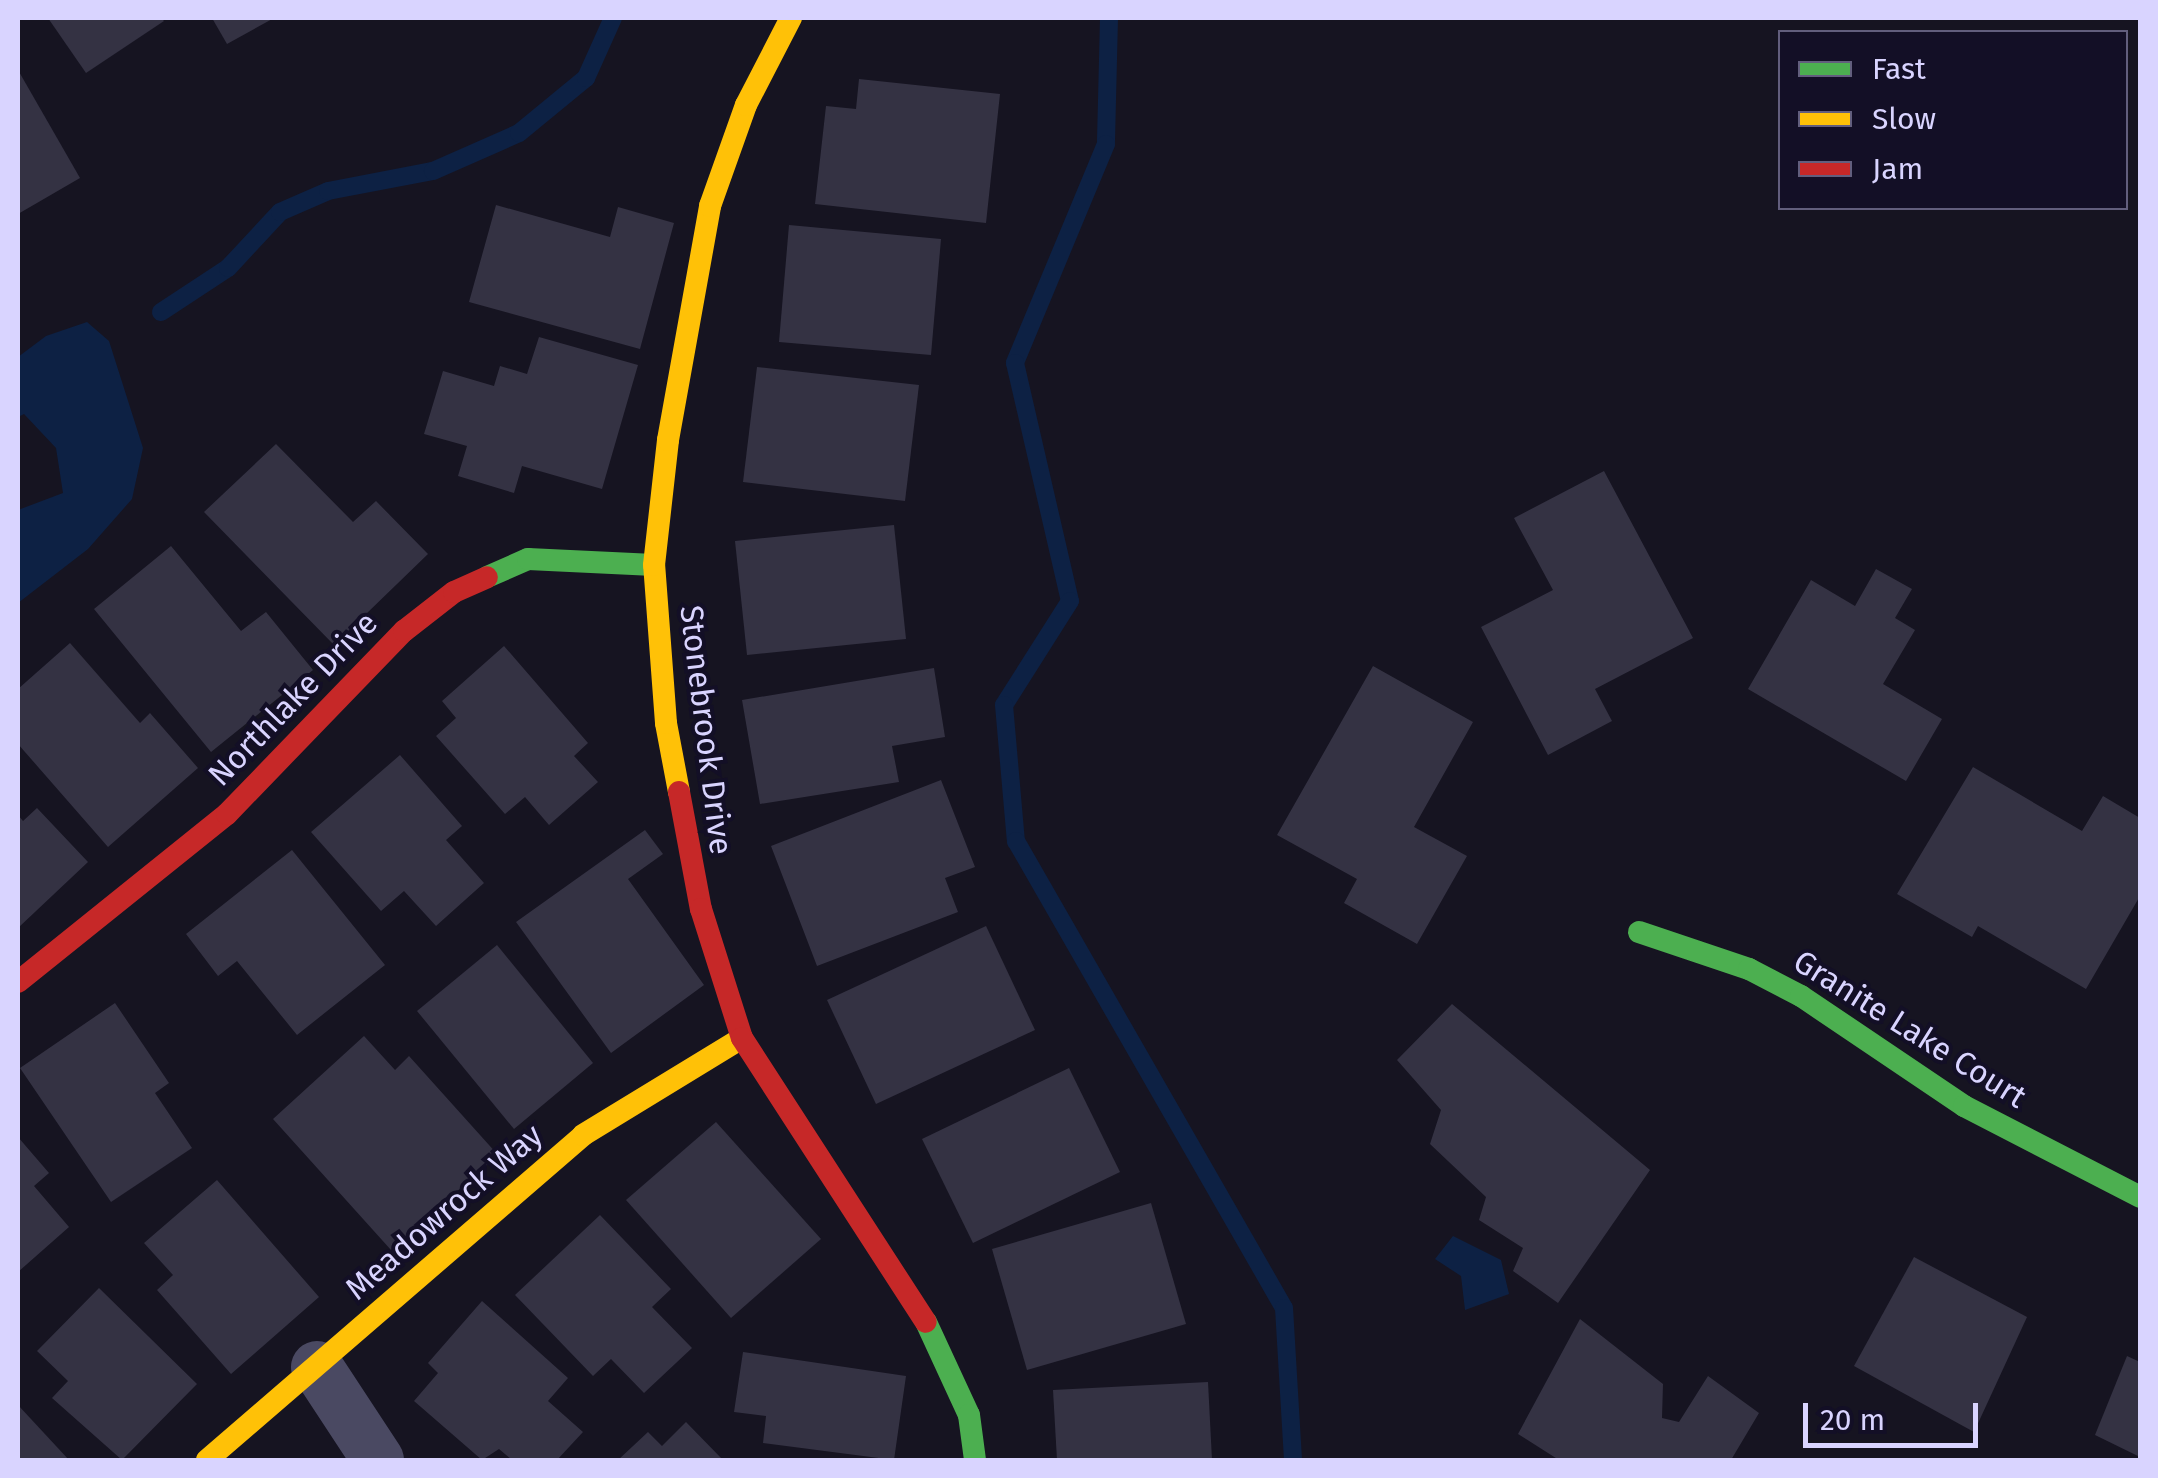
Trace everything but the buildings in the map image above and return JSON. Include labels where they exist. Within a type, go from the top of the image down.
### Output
[{"type":"street","name":"Stonebrook Drive","points":[[791,18],[746,105],[710,206],[668,440],[654,565],[678,812],[742,1038],[937,1339],[969,1415],[975,1460]]},
{"type":"street","name":"Northlake Drive","points":[[18,982],[227,814],[404,631],[454,592],[528,559],[582,557],[654,565]]},
{"type":"street","name":"Granite Lake Court","points":[[1639,932],[1748,969],[1800,996],[1964,1106],[2140,1197]]},
{"type":"street","name":"Meadowrock Way","points":[[207,1460],[582,1134],[742,1038]]},
{"type":"street","points":[[316,1367],[378,1460]]},
{"type":"water","points":[[87,322],[109,341],[143,448],[132,499],[88,549],[18,603],[18,510],[63,493],[56,448],[24,414],[18,417],[18,357],[46,336]]},
{"type":"water","points":[[1453,1236],[1501,1260],[1509,1294],[1465,1310],[1461,1276],[1435,1259]]},
{"type":"waterway","points":[[161,312],[228,268],[280,212],[328,191],[433,171],[519,133],[586,78],[613,18]]},
{"type":"waterway","points":[[1109,18],[1106,144],[1015,363],[1070,601],[1004,705],[1016,841],[1284,1308],[1293,1460]]},
{"type":"traffic: fast","points":[[487,577],[528,559],[654,565]]},
{"type":"traffic: fast","points":[[1639,932],[1749,969],[1801,996],[1964,1106],[2140,1197]]},
{"type":"traffic: fast","points":[[926,1322],[969,1415],[975,1460]]},
{"type":"traffic: slow","points":[[679,792],[666,723],[654,565],[668,440],[710,206],[746,105],[791,18]]},
{"type":"traffic: slow","points":[[207,1460],[583,1135],[742,1038]]},
{"type":"traffic: jam","points":[[18,982],[227,814],[404,631],[454,592],[487,577]]},
{"type":"traffic: jam","points":[[679,792],[701,909],[742,1038],[926,1322]]}]
